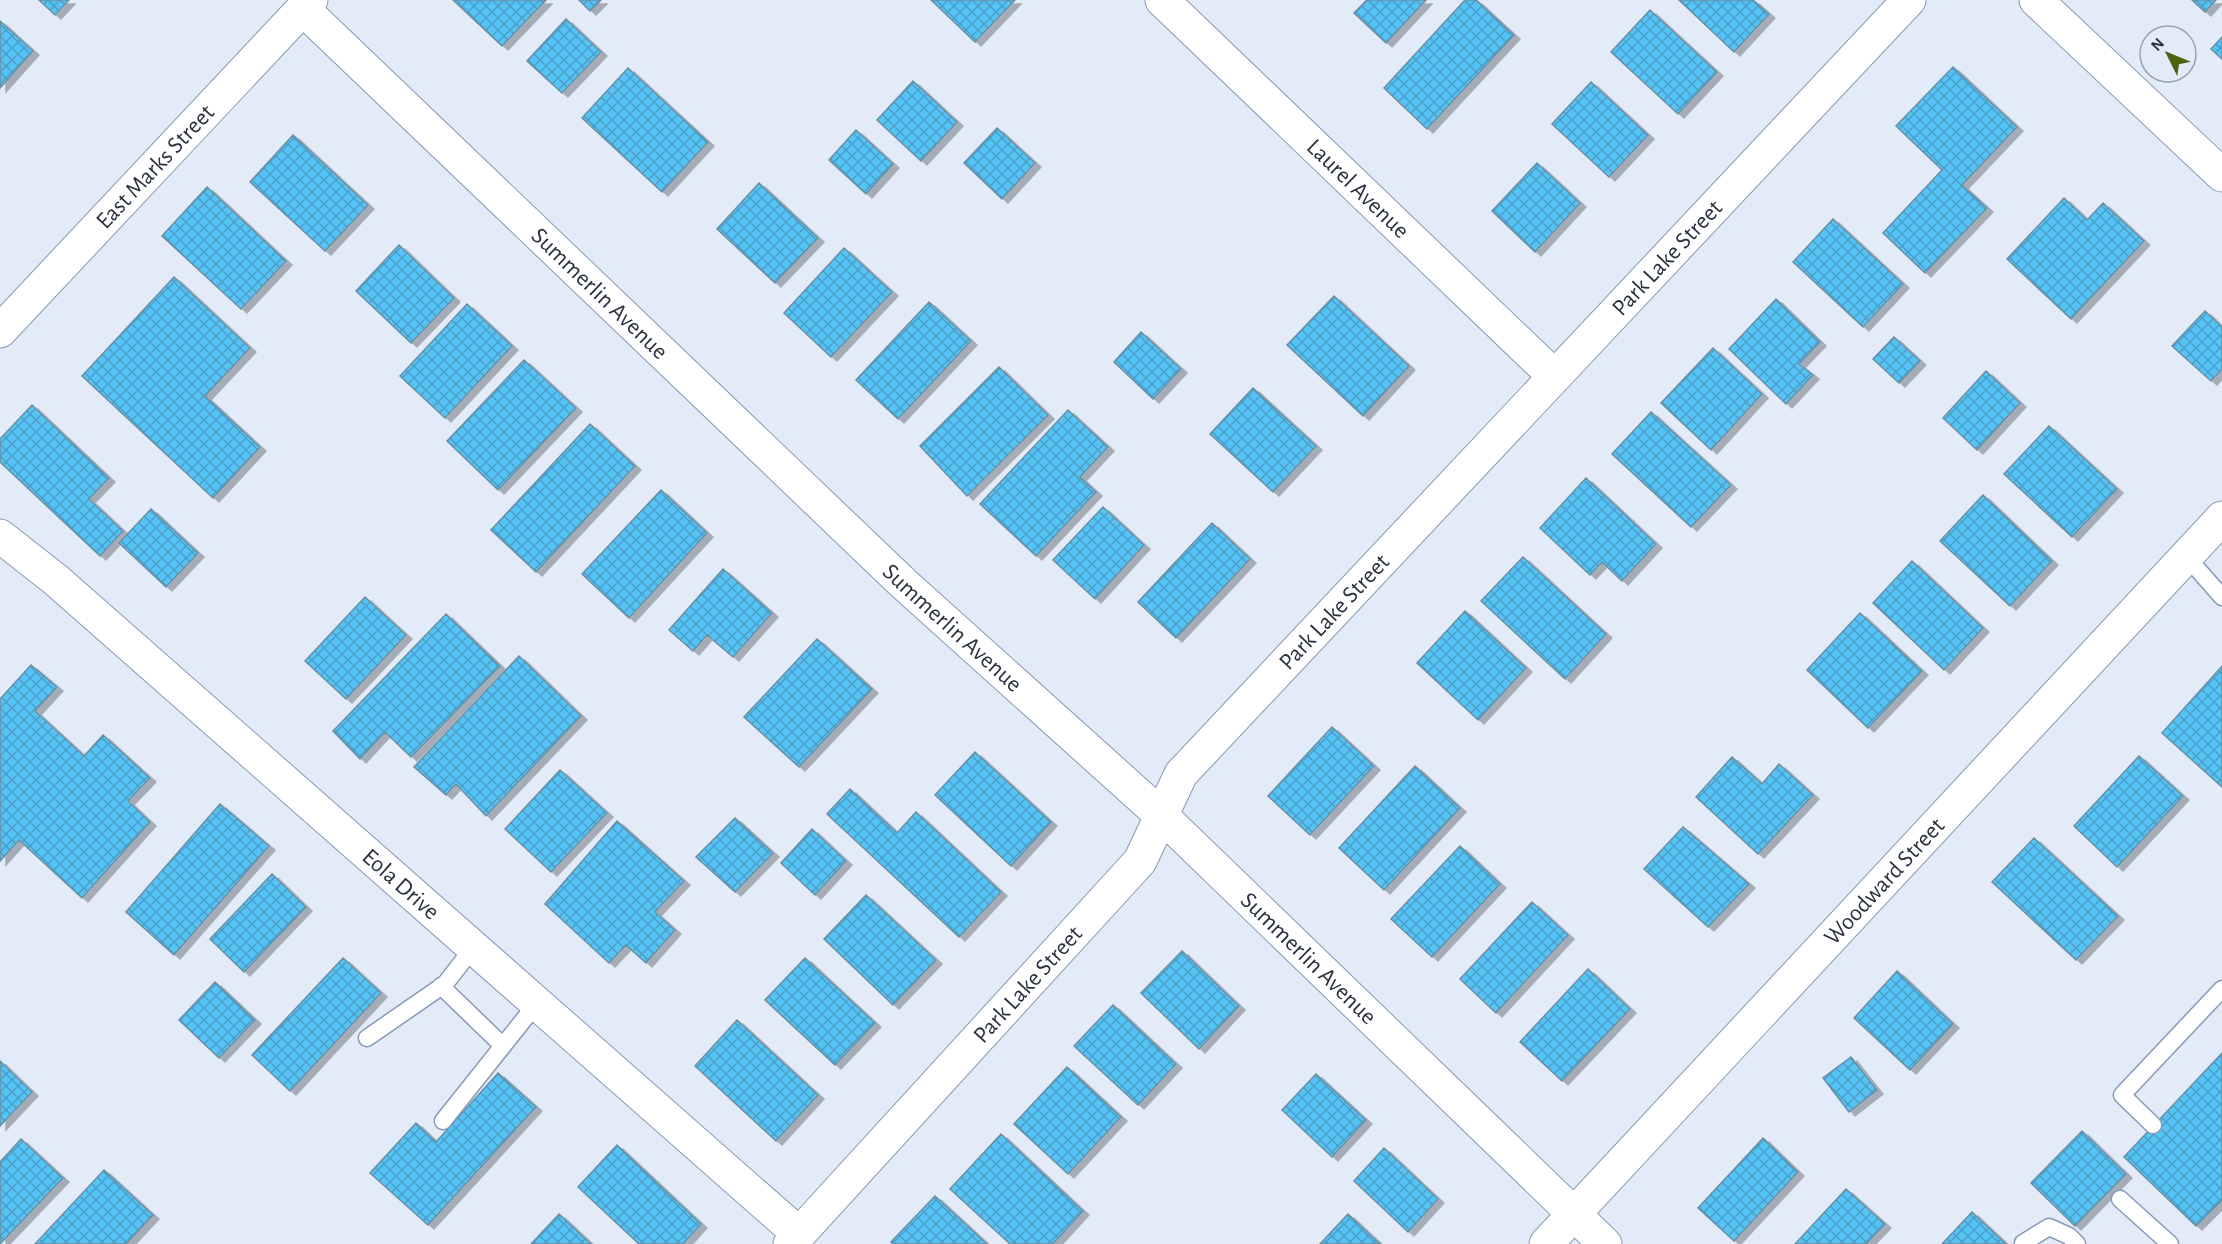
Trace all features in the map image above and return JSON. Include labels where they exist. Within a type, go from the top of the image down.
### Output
[{"type":"street","name":"Laurel Avenue","points":[[1162,0],[1554,376]]},
{"type":"street","name":"Park Lake Street","points":[[795,1239],[1140,861],[1181,774],[1909,0]]},
{"type":"street","points":[[2036,0],[2222,175]]},
{"type":"street","name":"East Marks Street","points":[[0,331],[307,4]]},
{"type":"street","name":"Summerlin Avenue","points":[[307,4],[903,583],[1162,816],[1605,1244]]},
{"type":"street","name":"Woodward Street","points":[[1546,1244],[2222,518]]},
{"type":"street","name":"Eola Drive","points":[[0,536],[56,580],[537,1003],[795,1239]]},
{"type":"lane","points":[[2186,556],[2222,597]]},
{"type":"lane","points":[[367,1038],[445,984],[473,948]]},
{"type":"lane","points":[[441,986],[502,1046]]},
{"type":"lane","points":[[2153,1125],[2122,1095],[2222,989]]},
{"type":"lane","points":[[443,1121],[537,1003]]},
{"type":"lane","points":[[2120,1199],[2170,1244]]},
{"type":"lane","points":[[2023,1242],[2049,1227],[2068,1236],[2077,1244]]},
{"type":"building","points":[[39,0],[69,0],[55,15]]},
{"type":"building","points":[[453,0],[546,0],[502,46]]},
{"type":"building","points":[[579,0],[601,0],[590,11]]},
{"type":"building","points":[[931,0],[1015,0],[975,42]]},
{"type":"building","points":[[1367,0],[1426,0],[1386,43],[1354,13]]},
{"type":"building","points":[[1465,0],[1476,0],[1514,35],[1427,129],[1384,88]]},
{"type":"building","points":[[1679,0],[1753,0],[1769,14],[1734,52]]},
{"type":"building","points":[[2192,0],[2216,0],[2205,12]]},
{"type":"building","points":[[1650,10],[1717,72],[1678,114],[1611,52]]},
{"type":"building","points":[[566,19],[601,52],[562,93],[527,61]]},
{"type":"building","points":[[0,21],[33,51],[0,88]]},
{"type":"building","points":[[2222,37],[2222,59],[2211,49]]},
{"type":"building","points":[[1953,67],[2017,127],[1962,185],[1987,208],[1925,273],[1883,233],[1942,170],[1896,126]]},
{"type":"building","points":[[628,68],[708,142],[662,192],[582,118]]},
{"type":"building","points":[[913,81],[957,122],[921,161],[877,120]]},
{"type":"building","points":[[1591,82],[1648,135],[1609,177],[1552,124]]},
{"type":"building","points":[[997,128],[1035,163],[1002,199],[964,163]]},
{"type":"building","points":[[856,130],[893,164],[866,194],[829,160]]},
{"type":"building","points":[[293,135],[368,205],[325,251],[250,182]]},
{"type":"building","points":[[1537,163],[1580,203],[1535,252],[1492,211]]},
{"type":"building","points":[[759,183],[818,238],[775,283],[717,229]]},
{"type":"building","points":[[207,187],[286,261],[241,309],[162,236]]},
{"type":"building","points":[[2064,198],[2087,220],[2103,203],[2144,241],[2071,319],[2007,259]]},
{"type":"building","points":[[1833,219],[1903,284],[1863,327],[1793,262]]},
{"type":"building","points":[[399,245],[454,298],[411,343],[356,291]]},
{"type":"building","points":[[844,248],[892,292],[831,357],[784,313]]},
{"type":"building","points":[[174,277],[250,348],[205,396],[260,447],[213,498],[82,376]]},
{"type":"building","points":[[1334,296],[1409,366],[1363,416],[1287,345]]},
{"type":"building","points":[[1776,299],[1820,342],[1799,364],[1813,375],[1786,404],[1729,349]]},
{"type":"building","points":[[929,302],[971,341],[898,419],[856,380]]},
{"type":"building","points":[[467,304],[512,346],[445,418],[400,376]]},
{"type":"building","points":[[2205,311],[2222,327],[2222,369],[2211,381],[2172,346]]},
{"type":"building","points":[[1141,332],[1181,369],[1153,399],[1114,362]]},
{"type":"building","points":[[1894,337],[1920,361],[1899,383],[1873,359]]},
{"type":"building","points":[[1713,348],[1762,394],[1711,450],[1661,403]]},
{"type":"building","points":[[524,360],[576,408],[498,490],[447,441]]},
{"type":"building","points":[[999,367],[1048,415],[967,496],[920,446]]},
{"type":"building","points":[[1986,371],[2020,403],[1977,450],[1943,418]]},
{"type":"building","points":[[1253,388],[1316,446],[1273,492],[1210,434]]},
{"type":"building","points":[[32,405],[109,478],[89,499],[123,531],[100,556],[0,462],[0,439]]},
{"type":"building","points":[[1068,410],[1108,447],[1080,477],[1096,492],[1036,556],[980,504]]},
{"type":"building","points":[[1651,412],[1731,485],[1691,527],[1612,454]]},
{"type":"building","points":[[590,424],[635,466],[536,572],[491,530]]},
{"type":"building","points":[[2049,426],[2117,489],[2072,537],[2004,474]]},
{"type":"building","points":[[1586,478],[1656,544],[1622,581],[1602,562],[1590,575],[1540,528]]},
{"type":"building","points":[[661,490],[707,533],[629,618],[582,574]]},
{"type":"building","points":[[1983,495],[2052,561],[2010,606],[1940,541]]},
{"type":"building","points":[[1103,507],[1144,545],[1095,599],[1053,560]]},
{"type":"building","points":[[151,509],[198,553],[166,587],[119,543]]},
{"type":"building","points":[[1212,523],[1250,559],[1176,638],[1138,602]]},
{"type":"building","points":[[1523,557],[1606,634],[1565,679],[1481,601]]},
{"type":"building","points":[[1912,561],[1983,628],[1944,670],[1873,603]]},
{"type":"building","points":[[723,569],[772,613],[733,657],[707,635],[693,651],[669,630]]},
{"type":"building","points":[[365,597],[406,635],[346,699],[305,661]]},
{"type":"building","points":[[1465,611],[1526,668],[1478,720],[1417,663]]},
{"type":"building","points":[[1860,613],[1922,671],[1868,728],[1807,670]]},
{"type":"building","points":[[446,614],[500,666],[411,757],[385,732],[360,759],[333,731]]},
{"type":"building","points":[[817,639],[872,689],[799,767],[744,717]]},
{"type":"building","points":[[519,656],[581,716],[486,816],[456,784],[446,795],[414,767]]},
{"type":"building","points":[[31,665],[57,687],[35,711],[84,756],[103,735],[150,778],[128,801],[150,822],[82,898],[19,840],[0,861],[0,699]]},
{"type":"building","points":[[2222,666],[2222,787],[2162,733]]},
{"type":"building","points":[[1332,727],[1374,766],[1310,835],[1268,796]]},
{"type":"building","points":[[975,752],[1051,822],[1011,866],[935,795]]},
{"type":"building","points":[[2139,756],[2183,796],[2117,867],[2074,826]]},
{"type":"building","points":[[1732,757],[1762,784],[1779,764],[1813,795],[1758,854],[1696,797]]},
{"type":"building","points":[[1415,766],[1460,808],[1384,890],[1339,848]]},
{"type":"building","points":[[560,770],[607,813],[551,872],[505,829]]},
{"type":"building","points":[[850,789],[897,833],[916,812],[1001,892],[959,937],[827,814]]},
{"type":"building","points":[[220,804],[269,846],[174,955],[126,912]]},
{"type":"building","points":[[735,818],[773,853],[735,892],[696,857]]},
{"type":"building","points":[[617,821],[684,881],[655,912],[675,930],[646,963],[626,945],[609,963],[545,904]]},
{"type":"building","points":[[1683,827],[1749,884],[1708,927],[1644,869]]},
{"type":"building","points":[[812,829],[846,861],[815,895],[781,863]]},
{"type":"building","points":[[2034,838],[2118,916],[2076,960],[1992,882]]},
{"type":"building","points":[[1460,846],[1500,884],[1432,957],[1391,919]]},
{"type":"building","points":[[272,874],[306,907],[244,972],[210,939]]},
{"type":"building","points":[[866,895],[936,960],[893,1005],[824,939]]},
{"type":"building","points":[[1532,902],[1568,935],[1496,1013],[1460,979]]},
{"type":"building","points":[[1182,951],[1239,1006],[1199,1049],[1141,993]]},
{"type":"building","points":[[343,958],[381,993],[290,1091],[252,1055]]},
{"type":"building","points":[[805,958],[875,1023],[835,1065],[765,1000]]},
{"type":"building","points":[[1588,969],[1630,1009],[1562,1081],[1520,1042]]},
{"type":"building","points":[[1897,971],[1953,1024],[1910,1070],[1854,1018]]},
{"type":"building","points":[[215,982],[255,1020],[219,1058],[179,1020]]},
{"type":"building","points":[[1113,1005],[1176,1064],[1138,1105],[1074,1046]]},
{"type":"building","points":[[737,1020],[818,1095],[776,1141],[695,1066]]},
{"type":"building","points":[[2222,1053],[2222,1200],[2196,1226],[2124,1157]]},
{"type":"building","points":[[1851,1057],[1877,1090],[1849,1112],[1823,1078]]},
{"type":"building","points":[[0,1061],[32,1092],[0,1126]]},
{"type":"building","points":[[1067,1067],[1121,1117],[1068,1174],[1014,1124]]},
{"type":"building","points":[[498,1073],[536,1107],[428,1225],[370,1173],[416,1123],[436,1142]]},
{"type":"building","points":[[1316,1074],[1366,1120],[1332,1157],[1282,1110]]},
{"type":"building","points":[[2082,1131],[2126,1174],[2075,1226],[2031,1183]]},
{"type":"building","points":[[1001,1134],[1083,1211],[1053,1244],[1010,1244],[950,1189]]},
{"type":"building","points":[[1763,1138],[1798,1172],[1734,1241],[1698,1208]]},
{"type":"building","points":[[21,1139],[63,1178],[0,1244],[0,1162]]},
{"type":"building","points":[[617,1145],[701,1224],[683,1244],[639,1244],[578,1187]]},
{"type":"building","points":[[1384,1148],[1438,1199],[1408,1232],[1354,1181]]},
{"type":"building","points":[[104,1170],[153,1215],[126,1244],[35,1244]]},
{"type":"building","points":[[1846,1189],[1885,1224],[1866,1244],[1795,1244]]},
{"type":"building","points":[[935,1196],[987,1244],[893,1244],[891,1242]]},
{"type":"building","points":[[1972,1212],[2006,1244],[1942,1244]]},
{"type":"building","points":[[559,1214],[591,1244],[531,1244]]},
{"type":"building","points":[[1348,1214],[1380,1244],[1320,1244]]}]
